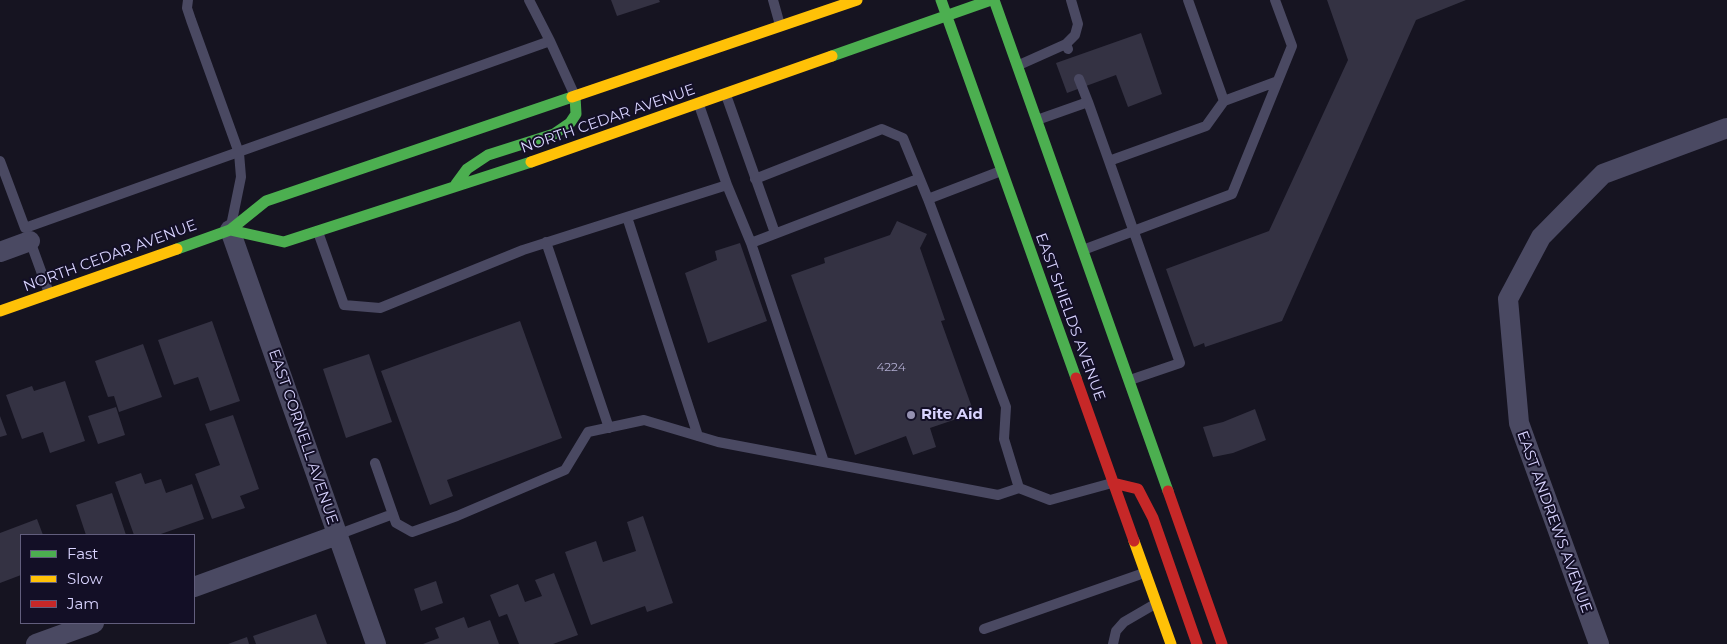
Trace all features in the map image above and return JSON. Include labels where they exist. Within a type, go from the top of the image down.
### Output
[{"type":"main road","name":"NORTH CEDAR AVENUE","points":[[0,311],[230,230],[266,201],[857,0]]},
{"type":"main road","name":"EAST SHIELDS AVENUE","points":[[940,0],[1171,644]]},
{"type":"main road","name":"NORTH CEDAR AVENUE","points":[[230,230],[284,242],[512,169],[993,0]]},
{"type":"main road","points":[[993,0],[1222,644]]},
{"type":"main road","points":[[454,188],[467,168],[488,155],[554,134],[570,123],[576,114],[575,96]]},
{"type":"main road","points":[[1113,483],[1138,489],[1154,518],[1197,644]]},
{"type":"street","name":"EAST ANDREWS AVENUE","points":[[1599,644],[1519,423],[1508,299],[1541,237],[1602,174],[1727,128]]},
{"type":"street","name":"EAST CORNELL AVENUE","points":[[230,230],[376,644]]},
{"type":"street","points":[[0,252],[27,235]]},
{"type":"street","points":[[195,587],[337,534]]},
{"type":"street","points":[[36,644],[91,624]]},
{"type":"lane","points":[[188,0],[187,8],[239,153],[241,176],[230,230]]},
{"type":"lane","points":[[529,0],[550,40],[575,96]]},
{"type":"lane","points":[[773,0],[781,26]]},
{"type":"lane","points":[[1017,66],[1067,47],[1075,35],[1078,24],[1072,0]]},
{"type":"lane","points":[[1188,0],[1224,101]]},
{"type":"lane","points":[[1082,250],[1232,194],[1292,46],[1275,0]]},
{"type":"lane","points":[[27,235],[239,153],[550,40]]},
{"type":"lane","points":[[1079,78],[1180,363],[1129,381]]},
{"type":"lane","points":[[1109,161],[1206,126],[1224,101],[1278,81]]},
{"type":"lane","points":[[725,94],[776,233]]},
{"type":"lane","points":[[1036,121],[1088,102]]},
{"type":"lane","points":[[699,103],[727,186],[751,243],[824,462]]},
{"type":"lane","points":[[755,179],[882,129],[902,138],[918,180],[928,199],[1006,407],[1004,439],[1019,488]]},
{"type":"lane","points":[[0,162],[49,294]]},
{"type":"lane","points":[[928,199],[1002,171]]},
{"type":"lane","points":[[751,243],[918,180]]},
{"type":"lane","points":[[317,231],[344,304],[380,308],[523,250],[727,186]]},
{"type":"lane","points":[[626,217],[698,436]]},
{"type":"lane","points":[[546,242],[609,428]]},
{"type":"lane","points":[[375,463],[396,522],[412,532],[457,516],[565,470],[588,432],[644,420],[718,442],[998,495],[1019,488],[1050,500],[1113,483]]},
{"type":"lane","points":[[337,534],[393,514]]},
{"type":"lane","points":[[984,629],[1145,573]]},
{"type":"lane","points":[[1113,644],[1116,631],[1124,622],[1156,604]]},
{"type":"building","points":[[611,0],[659,0],[660,2],[617,16]]},
{"type":"building","points":[[1327,0],[1466,0],[1416,20],[1282,321],[1205,347],[1204,343],[1194,347],[1166,269],[1269,231],[1348,60]]},
{"type":"building","points":[[1141,33],[1162,94],[1128,107],[1116,75],[1067,93],[1056,63]]},
{"type":"building","name":"Rite Aid","points":[[897,221],[927,234],[920,248],[945,320],[941,321],[974,413],[930,428],[936,447],[913,455],[906,436],[855,455],[791,275],[825,263],[824,258],[890,235]]},
{"type":"building","points":[[740,243],[767,321],[708,343],[685,273],[717,260],[715,251]]},
{"type":"building","points":[[212,321],[240,401],[210,411],[198,377],[174,385],[158,340]]},
{"type":"building","points":[[520,321],[562,438],[447,480],[453,496],[430,505],[381,371]]},
{"type":"building","points":[[143,344],[162,397],[119,412],[114,396],[108,397],[95,361]]},
{"type":"building","points":[[369,354],[392,422],[346,438],[323,369]]},
{"type":"building","points":[[65,381],[85,441],[50,453],[43,432],[22,439],[6,395],[32,386],[34,391]]},
{"type":"building","points":[[116,407],[125,435],[98,444],[88,416]]},
{"type":"building","points":[[1255,409],[1266,440],[1233,453],[1213,457],[1203,427],[1223,422]]},
{"type":"building","points":[[233,415],[259,489],[240,496],[245,508],[212,519],[195,474],[220,465],[205,424]]},
{"type":"building","points":[[0,416],[7,435],[0,437]]},
{"type":"building","points":[[141,473],[145,484],[161,479],[166,493],[192,484],[204,519],[161,534],[134,534],[115,482]]},
{"type":"building","points":[[112,493],[126,534],[86,534],[76,505]]},
{"type":"building","points":[[643,516],[673,603],[647,612],[645,606],[591,625],[565,552],[596,541],[603,562],[636,551],[627,522]]},
{"type":"building","points":[[37,519],[43,534],[20,534],[20,575],[0,583],[0,533]]},
{"type":"building","points":[[554,573],[578,635],[553,644],[519,644],[507,614],[499,617],[490,595],[518,584],[525,602],[542,596],[535,580]]},
{"type":"building","points":[[436,581],[443,603],[421,611],[414,589]]},
{"type":"building","points":[[316,614],[327,644],[256,644],[253,636]]},
{"type":"building","points":[[464,617],[468,628],[490,620],[499,644],[423,644],[439,638],[435,628]]},
{"type":"building","points":[[247,637],[249,644],[228,644]]},
{"type":"traffic: fast","points":[[941,0],[1076,378]]},
{"type":"traffic: fast","points":[[832,56],[991,0]]},
{"type":"traffic: fast","points":[[994,0],[1168,491]]},
{"type":"traffic: fast","points":[[456,184],[467,169],[488,155],[554,134],[570,123],[576,114],[575,96]]},
{"type":"traffic: fast","points":[[177,249],[230,230],[266,201],[572,97]]},
{"type":"traffic: fast","points":[[230,230],[284,242],[531,162]]},
{"type":"traffic: slow","points":[[572,97],[857,0]]},
{"type":"traffic: slow","points":[[531,162],[832,56]]},
{"type":"traffic: slow","points":[[0,311],[177,249]]},
{"type":"traffic: slow","points":[[1134,541],[1171,644]]},
{"type":"traffic: jam","points":[[1076,378],[1134,541]]},
{"type":"traffic: jam","points":[[1113,483],[1138,489],[1153,518],[1197,644]]},
{"type":"traffic: jam","points":[[1168,491],[1222,644]]},
{"type":"place","name":"Rite Aid","points":[[911,415]]}]
